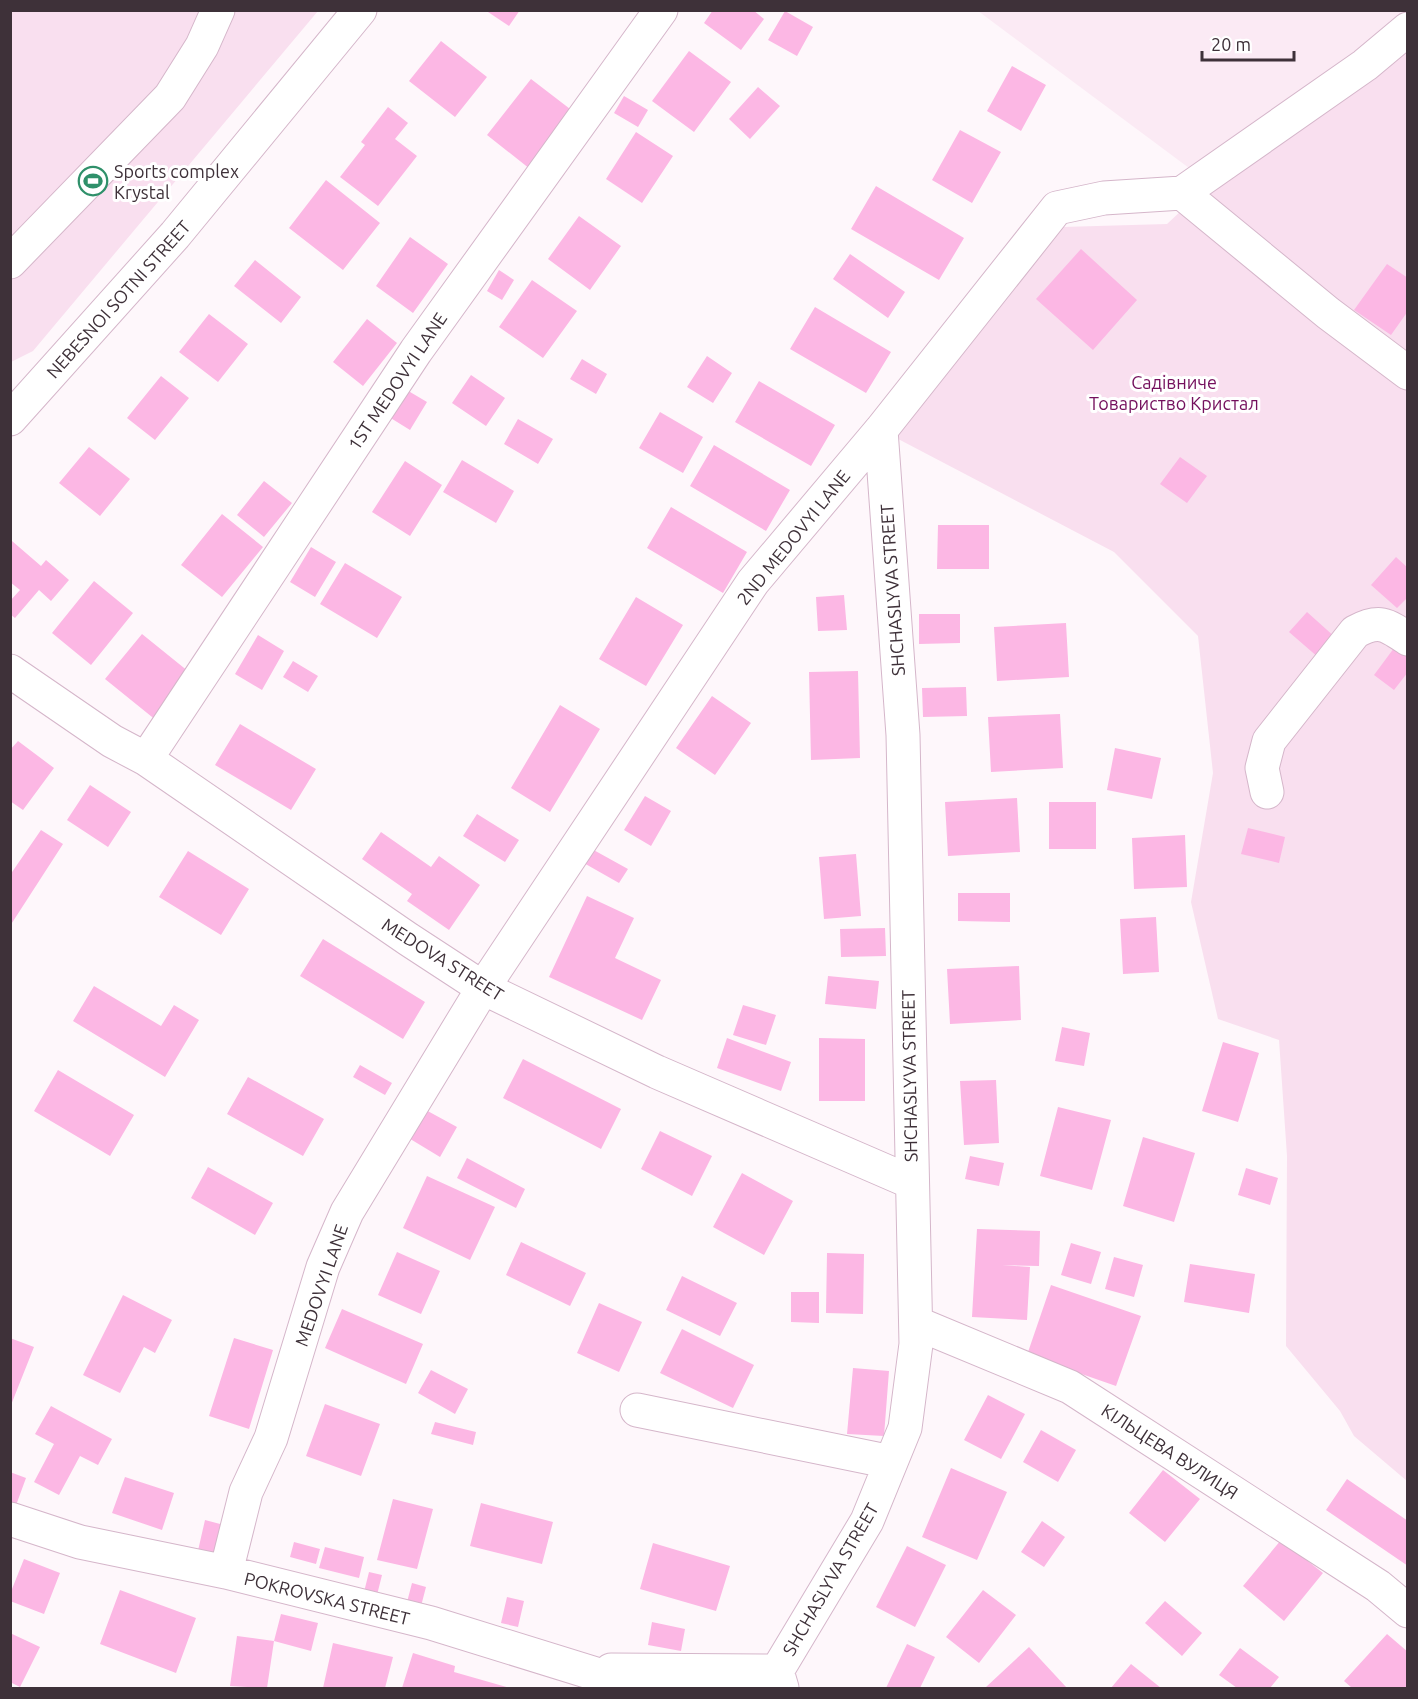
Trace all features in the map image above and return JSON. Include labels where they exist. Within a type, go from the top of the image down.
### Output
[{"type":"street","points":[[10,262],[170,97],[202,46],[218,10]]},
{"type":"street","name":"NEBESNOI SOTNI STREET","points":[[10,419],[176,235],[360,10]]},
{"type":"street","name":"1ST MEDOVYI LANE","points":[[146,759],[416,351],[661,10]]},
{"type":"street","points":[[1407,29],[1365,65],[1182,194],[1328,313],[1407,373]]},
{"type":"street","name":"2ND MEDOVYI LANE","points":[[483,988],[753,582],[880,430],[1057,208],[1104,198],[1182,194]]},
{"type":"street","name":"SHCHASLYVA STREET","points":[[780,1680],[867,1521],[905,1428],[916,1344],[903,735],[880,430]]},
{"type":"street","points":[[1267,792],[1262,768],[1269,741],[1355,632],[1371,623],[1390,627],[1407,639]]},
{"type":"street","name":"MEDOVA STREET","points":[[10,671],[112,741],[146,759],[483,988],[657,1072],[911,1182]]},
{"type":"street","name":"MEDOVYI LANE","points":[[226,1572],[246,1492],[271,1438],[323,1268],[347,1212],[483,988]]},
{"type":"street","name":"КІЛЬЦЕВА ВУЛИЦЯ","points":[[916,1323],[1070,1387],[1378,1586],[1407,1611]]},
{"type":"street","points":[[637,1410],[891,1462]]},
{"type":"street","name":"POKROVSKA STREET","points":[[10,1519],[80,1542],[226,1572],[431,1623],[641,1689]]},
{"type":"street","points":[[585,1670],[780,1680]]},
{"type":"shaded area","points":[[1407,10],[1408,17],[1285,106],[1189,168],[978,11]]},
{"type":"green space","name":"Sports complex Krystal","points":[[11,11],[318,11],[33,351],[11,362]]},
{"type":"green space","name":"Садівниче Товариство Кристал","points":[[1407,47],[1407,1481],[1354,1436],[1340,1411],[1286,1346],[1287,1156],[1279,1040],[1218,1019],[1191,902],[1213,773],[1198,636],[1114,552],[881,430],[1062,227],[1167,224],[1197,196]]},
{"type":"building","points":[[485,10],[520,10],[509,26]]},
{"type":"building","points":[[713,10],[753,10],[764,19],[741,50],[704,23]]},
{"type":"building","points":[[785,11],[813,27],[797,56],[768,40]]},
{"type":"building","points":[[441,41],[487,77],[455,117],[409,81]]},
{"type":"building","points":[[689,51],[731,82],[694,132],[652,101]]},
{"type":"building","points":[[1012,66],[1046,85],[1021,131],[987,111]]},
{"type":"building","points":[[531,79],[574,112],[530,169],[487,135]]},
{"type":"building","points":[[758,87],[780,106],[750,139],[729,119]]},
{"type":"building","points":[[624,96],[648,110],[638,127],[614,113]]},
{"type":"building","points":[[388,107],[408,123],[395,139],[417,156],[378,206],[340,177],[365,145],[361,142]]},
{"type":"building","points":[[960,130],[1001,152],[972,203],[932,180]]},
{"type":"building","points":[[636,132],[673,156],[642,203],[606,179]]},
{"type":"building","points":[[326,180],[380,223],[343,270],[289,228]]},
{"type":"building","points":[[876,186],[964,238],[939,280],[851,229]]},
{"type":"building","points":[[579,216],[621,246],[590,290],[548,259]]},
{"type":"building","points":[[410,237],[448,264],[413,313],[376,286]]},
{"type":"building","points":[[1081,249],[1137,300],[1093,350],[1036,299]]},
{"type":"building","points":[[850,254],[905,292],[888,318],[833,279]]},
{"type":"building","points":[[255,260],[301,297],[281,323],[234,286]]},
{"type":"building","points":[[1387,264],[1408,278],[1408,311],[1391,335],[1354,310]]},
{"type":"building","points":[[499,270],[514,280],[502,300],[487,291]]},
{"type":"building","points":[[532,280],[577,311],[543,358],[499,327]]},
{"type":"building","points":[[815,307],[891,352],[866,393],[790,349]]},
{"type":"building","points":[[209,314],[248,344],[218,382],[179,352]]},
{"type":"building","points":[[367,319],[397,343],[363,386],[333,362]]},
{"type":"building","points":[[707,356],[732,373],[713,403],[687,387]]},
{"type":"building","points":[[582,359],[607,374],[596,394],[570,379]]},
{"type":"building","points":[[471,375],[505,398],[486,426],[452,403]]},
{"type":"building","points":[[161,376],[189,398],[155,440],[127,418]]},
{"type":"building","points":[[759,381],[835,425],[811,466],[735,422]]},
{"type":"building","points":[[405,389],[427,402],[410,430],[389,417]]},
{"type":"building","points":[[660,412],[703,437],[683,473],[639,448]]},
{"type":"building","points":[[518,419],[553,439],[538,464],[504,444]]},
{"type":"building","points":[[714,445],[790,490],[766,531],[690,486]]},
{"type":"building","points":[[89,447],[130,479],[100,516],[59,483]]},
{"type":"building","points":[[1180,457],[1207,476],[1187,503],[1160,484]]},
{"type":"building","points":[[462,460],[514,491],[496,523],[443,492]]},
{"type":"building","points":[[405,461],[442,485],[410,536],[372,512]]},
{"type":"building","points":[[264,481],[292,503],[264,537],[237,515]]},
{"type":"building","points":[[671,507],[747,552],[723,593],[647,548]]},
{"type":"building","points":[[222,514],[263,547],[222,597],[181,565]]},
{"type":"building","points":[[938,525],[989,525],[989,569],[937,569]]},
{"type":"building","points":[[12,541],[41,566],[46,560],[69,580],[51,601],[39,590],[15,618],[10,614],[10,601],[20,590],[10,582]]},
{"type":"building","points":[[311,547],[336,562],[315,597],[290,582]]},
{"type":"building","points":[[1396,557],[1408,568],[1408,597],[1397,608],[1371,585]]},
{"type":"building","points":[[345,563],[402,597],[377,638],[320,604]]},
{"type":"building","points":[[94,581],[133,613],[91,665],[52,633]]},
{"type":"building","points":[[844,595],[847,630],[818,631],[816,597]]},
{"type":"building","points":[[636,597],[683,625],[646,686],[599,659]]},
{"type":"building","points":[[1307,612],[1336,638],[1319,658],[1289,632]]},
{"type":"building","points":[[919,614],[960,614],[960,643],[919,644]]},
{"type":"building","points":[[1066,623],[1069,677],[997,681],[994,627]]},
{"type":"building","points":[[142,634],[194,676],[157,721],[105,679]]},
{"type":"building","points":[[258,635],[284,651],[262,690],[235,674]]},
{"type":"building","points":[[1397,644],[1408,653],[1408,672],[1394,690],[1374,675]]},
{"type":"building","points":[[293,661],[318,676],[308,692],[283,677]]},
{"type":"building","points":[[858,671],[860,758],[811,760],[809,672]]},
{"type":"building","points":[[966,687],[967,716],[923,717],[922,688]]},
{"type":"building","points":[[712,696],[751,723],[715,775],[676,748]]},
{"type":"building","points":[[560,705],[600,729],[550,812],[511,788]]},
{"type":"building","points":[[1060,714],[1063,768],[991,772],[988,717]]},
{"type":"building","points":[[240,724],[316,769],[291,810],[215,765]]},
{"type":"building","points":[[18,741],[54,768],[23,810],[10,801],[10,750]]},
{"type":"building","points":[[1115,748],[1161,758],[1152,799],[1107,790]]},
{"type":"building","points":[[90,785],[131,812],[108,847],[67,820]]},
{"type":"building","points":[[645,796],[671,811],[651,846],[624,830]]},
{"type":"building","points":[[1017,798],[1020,852],[948,856],[945,802]]},
{"type":"building","points":[[1049,802],[1096,802],[1096,849],[1049,849]]},
{"type":"building","points":[[477,814],[519,840],[505,862],[463,836]]},
{"type":"building","points":[[1248,828],[1285,837],[1279,863],[1241,854]]},
{"type":"building","points":[[41,830],[63,844],[10,926],[10,875]]},
{"type":"building","points":[[381,832],[431,867],[439,856],[480,885],[449,930],[407,901],[412,894],[362,859]]},
{"type":"building","points":[[1185,835],[1187,887],[1134,889],[1132,838]]},
{"type":"building","points":[[590,848],[628,869],[619,883],[582,862]]},
{"type":"building","points":[[188,851],[249,889],[221,935],[159,897]]},
{"type":"building","points":[[856,854],[861,916],[824,919],[819,857]]},
{"type":"building","points":[[958,893],[1010,893],[1010,922],[958,921]]},
{"type":"building","points":[[587,896],[634,918],[615,958],[661,980],[642,1020],[549,977]]},
{"type":"building","points":[[1156,917],[1159,972],[1123,974],[1120,919]]},
{"type":"building","points":[[885,928],[886,956],[841,957],[840,929]]},
{"type":"building","points":[[323,939],[425,1002],[403,1039],[300,976]]},
{"type":"building","points":[[1019,966],[1021,1020],[950,1024],[947,969]]},
{"type":"building","points":[[828,976],[879,981],[876,1009],[825,1004]]},
{"type":"building","points":[[94,986],[161,1026],[174,1005],[199,1020],[165,1077],[73,1021]]},
{"type":"building","points":[[743,1005],[776,1015],[766,1045],[733,1035]]},
{"type":"building","points":[[1062,1027],[1090,1033],[1084,1066],[1055,1061]]},
{"type":"building","points":[[727,1038],[791,1062],[781,1091],[717,1068]]},
{"type":"building","points":[[819,1038],[865,1039],[865,1101],[819,1101]]},
{"type":"building","points":[[1223,1042],[1259,1053],[1238,1122],[1202,1111]]},
{"type":"building","points":[[523,1059],[621,1109],[601,1149],[503,1098]]},
{"type":"building","points":[[360,1065],[392,1083],[385,1095],[353,1077]]},
{"type":"building","points":[[58,1070],[134,1115],[110,1156],[34,1111]]},
{"type":"building","points":[[248,1077],[324,1119],[303,1156],[227,1114]]},
{"type":"building","points":[[996,1080],[999,1143],[964,1145],[960,1081]]},
{"type":"building","points":[[1058,1107],[1111,1120],[1092,1190],[1040,1176]]},
{"type":"building","points":[[424,1109],[457,1127],[440,1157],[407,1137]]},
{"type":"building","points":[[660,1131],[712,1156],[692,1196],[641,1169]]},
{"type":"building","points":[[1143,1137],[1195,1153],[1174,1222],[1123,1206]]},
{"type":"building","points":[[970,1156],[1004,1163],[999,1186],[965,1179]]},
{"type":"building","points":[[467,1158],[525,1189],[516,1208],[457,1178]]},
{"type":"building","points":[[208,1167],[273,1203],[255,1235],[191,1198]]},
{"type":"building","points":[[1246,1168],[1278,1178],[1270,1205],[1238,1195]]},
{"type":"building","points":[[742,1173],[793,1201],[764,1255],[713,1227]]},
{"type":"building","points":[[427,1176],[495,1207],[470,1260],[403,1228]]},
{"type":"building","points":[[977,1229],[1040,1231],[1039,1266],[1002,1265],[1030,1267],[1027,1320],[972,1317]]},
{"type":"building","points":[[521,1242],[586,1273],[570,1306],[506,1275]]},
{"type":"building","points":[[1071,1243],[1101,1252],[1091,1284],[1061,1275]]},
{"type":"building","points":[[397,1252],[440,1271],[421,1314],[378,1295]]},
{"type":"building","points":[[827,1253],[864,1254],[863,1314],[826,1313]]},
{"type":"building","points":[[1114,1257],[1143,1265],[1134,1297],[1105,1289]]},
{"type":"building","points":[[1190,1264],[1255,1274],[1249,1313],[1184,1302]]},
{"type":"building","points":[[682,1276],[737,1303],[720,1336],[666,1310]]},
{"type":"building","points":[[1051,1285],[1141,1316],[1116,1386],[1027,1355]]},
{"type":"building","points":[[791,1292],[819,1292],[819,1323],[791,1322]]},
{"type":"building","points":[[123,1295],[172,1320],[155,1353],[144,1347],[120,1393],[83,1375]]},
{"type":"building","points":[[599,1303],[642,1322],[619,1372],[577,1353]]},
{"type":"building","points":[[342,1309],[423,1344],[406,1384],[325,1348]]},
{"type":"building","points":[[682,1329],[754,1365],[733,1408],[660,1373]]},
{"type":"building","points":[[10,1338],[34,1347],[11,1405],[10,1405]]},
{"type":"building","points":[[234,1338],[273,1350],[249,1429],[209,1416]]},
{"type":"building","points":[[853,1368],[889,1371],[884,1436],[847,1434]]},
{"type":"building","points":[[431,1370],[468,1389],[455,1414],[418,1393]]},
{"type":"building","points":[[988,1395],[1025,1414],[1001,1459],[964,1440]]},
{"type":"building","points":[[325,1404],[380,1424],[361,1476],[306,1456]]},
{"type":"building","points":[[51,1406],[112,1439],[98,1465],[80,1456],[59,1495],[34,1482],[54,1444],[35,1434]]},
{"type":"building","points":[[435,1422],[476,1432],[473,1445],[431,1434]]},
{"type":"building","points":[[1041,1430],[1076,1450],[1058,1482],[1023,1462]]},
{"type":"building","points":[[951,1468],[1007,1492],[977,1560],[922,1537]]},
{"type":"building","points":[[1163,1470],[1200,1499],[1165,1542],[1129,1513]]},
{"type":"building","points":[[10,1472],[26,1478],[15,1508],[10,1506]]},
{"type":"building","points":[[125,1477],[174,1493],[162,1530],[112,1513]]},
{"type":"building","points":[[1347,1479],[1408,1521],[1408,1566],[1326,1510]]},
{"type":"building","points":[[393,1499],[433,1509],[417,1569],[377,1560]]},
{"type":"building","points":[[481,1503],[553,1522],[542,1564],[470,1546]]},
{"type":"building","points":[[205,1520],[224,1525],[216,1559],[197,1555]]},
{"type":"building","points":[[1042,1521],[1065,1537],[1044,1567],[1021,1552]]},
{"type":"building","points":[[1281,1540],[1323,1573],[1284,1621],[1243,1586]]},
{"type":"building","points":[[294,1542],[320,1549],[316,1564],[290,1557]]},
{"type":"building","points":[[653,1543],[730,1566],[716,1611],[640,1589]]},
{"type":"building","points":[[907,1546],[946,1565],[915,1627],[876,1607]]},
{"type":"building","points":[[325,1547],[364,1557],[359,1578],[319,1568]]},
{"type":"building","points":[[24,1559],[60,1573],[44,1614],[10,1601],[10,1594]]},
{"type":"building","points":[[369,1572],[382,1575],[376,1599],[363,1596]]},
{"type":"building","points":[[412,1583],[426,1587],[420,1610],[406,1606]]},
{"type":"building","points":[[120,1590],[196,1618],[176,1673],[100,1644]]},
{"type":"building","points":[[983,1590],[1016,1615],[979,1663],[946,1637]]},
{"type":"building","points":[[507,1597],[524,1601],[518,1627],[501,1623]]},
{"type":"building","points":[[1165,1601],[1202,1633],[1182,1656],[1145,1623]]},
{"type":"building","points":[[281,1614],[318,1623],[311,1651],[274,1641]]},
{"type":"building","points":[[652,1622],[685,1629],[681,1651],[648,1645]]},
{"type":"building","points":[[10,1633],[40,1647],[20,1687],[10,1682]]},
{"type":"building","points":[[1387,1634],[1408,1652],[1408,1688],[1352,1688],[1344,1681]]},
{"type":"building","points":[[237,1636],[274,1641],[267,1688],[230,1686]]},
{"type":"building","points":[[333,1643],[393,1657],[385,1688],[323,1688]]},
{"type":"building","points":[[907,1644],[935,1657],[920,1688],[886,1688]]},
{"type":"building","points":[[1029,1647],[1067,1688],[986,1687]]},
{"type":"building","points":[[1240,1648],[1279,1677],[1270,1688],[1237,1688],[1219,1675]]},
{"type":"building","points":[[413,1653],[455,1666],[454,1672],[510,1688],[402,1688]]},
{"type":"building","points":[[1131,1664],[1161,1688],[1111,1688]]},
{"type":"place","name":"Sports complex Krystal","points":[[93,181]]}]
